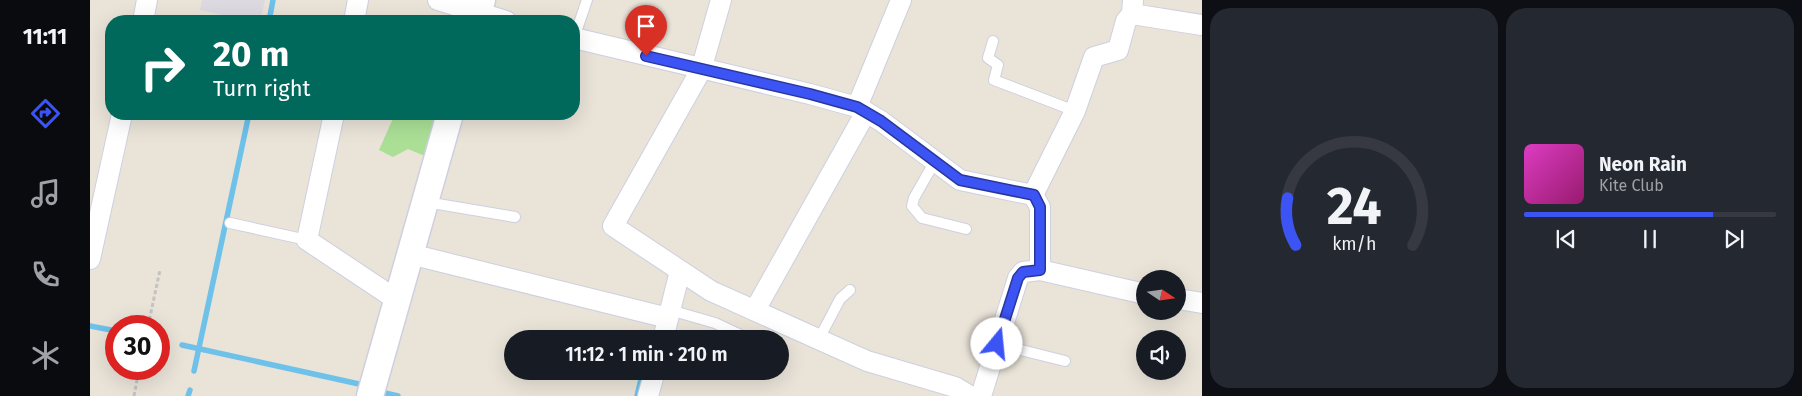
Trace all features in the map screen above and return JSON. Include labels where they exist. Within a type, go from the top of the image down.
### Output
[{"type":"street","points":[[144,15],[147,0]]},
{"type":"street","points":[[355,15],[358,0]]},
{"type":"street","points":[[438,0],[479,12]]},
{"type":"street","points":[[721,0],[701,70],[613,226],[711,291],[867,361],[955,387],[970,396]]},
{"type":"street","points":[[755,310],[861,110],[901,0]]},
{"type":"street","points":[[1034,195],[1075,111],[1094,57],[1118,50],[1132,7],[1202,25]]},
{"type":"street","points":[[580,40],[701,70],[810,94],[861,110],[960,180],[1034,195]]},
{"type":"street","points":[[90,259],[121,120]]},
{"type":"street","points":[[333,120],[307,240],[397,300]]},
{"type":"street","points":[[370,396],[448,120]]},
{"type":"street","points":[[1034,195],[1040,207],[1040,270]]},
{"type":"street","points":[[410,254],[669,314]]},
{"type":"street","points":[[982,396],[1018,278],[1023,272],[1040,270],[1136,292]]},
{"type":"street","points":[[665,330],[680,271]]},
{"type":"street","points":[[1186,300],[1202,303]]},
{"type":"street","points":[[648,396],[652,380]]},
{"type":"lane","points":[[580,20],[587,0]]},
{"type":"lane","points":[[993,41],[988,58],[998,65],[994,80],[1075,111]]},
{"type":"lane","points":[[935,162],[914,198],[912,206],[922,218],[966,229]]},
{"type":"lane","points":[[425,202],[515,217]]},
{"type":"lane","points":[[230,223],[307,240]]},
{"type":"lane","points":[[819,339],[840,299],[850,290]]},
{"type":"lane","points":[[669,314],[715,323],[730,330]]},
{"type":"lane","points":[[997,344],[1065,361]]},
{"type":"path","points":[[150,315],[160,270]]},
{"type":"path","points":[[134,396],[137,380]]},
{"type":"shaded area","points":[[202,0],[265,0],[261,15],[222,15],[200,10]]},
{"type":"green space","points":[[392,120],[434,120],[425,156],[408,149],[393,157],[379,150]]},
{"type":"waterway","points":[[270,15],[273,0]]},
{"type":"waterway","points":[[194,371],[248,120]]},
{"type":"waterway","points":[[90,326],[105,329]]},
{"type":"waterway","points":[[182,345],[359,384]]},
{"type":"waterway","points":[[637,396],[641,380]]},
{"type":"waterway","points":[[188,396],[190,390]]},
{"type":"waterway","points":[[385,393],[398,396]]},
{"type":"route","points":[[646,56],[810,94],[857,107],[881,121],[960,180],[1034,195],[1040,207],[1040,270],[1023,272],[1018,278],[997,344]]}]
